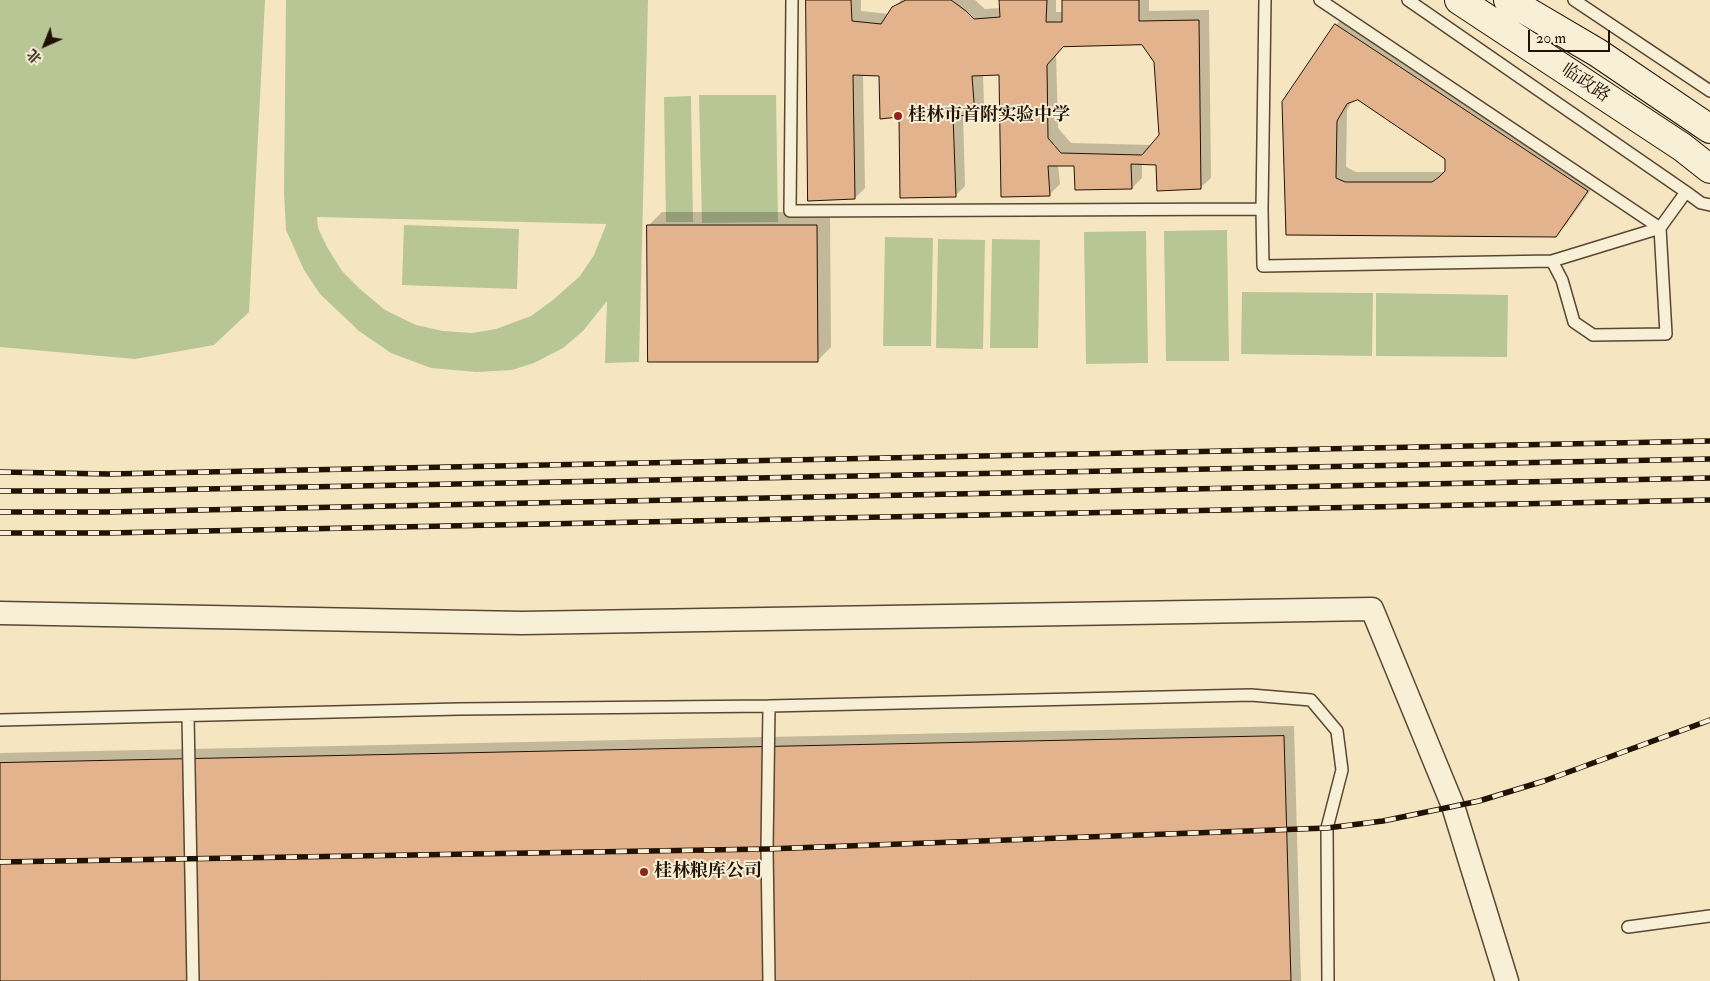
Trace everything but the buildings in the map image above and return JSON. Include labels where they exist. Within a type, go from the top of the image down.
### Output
[{"type":"main road","name":"临政路","points":[[1459,0],[1682,147],[1710,169]]},
{"type":"main road","name":"临政路","points":[[1508,0],[1598,53],[1708,128]]},
{"type":"street","points":[[0,613],[522,623],[1372,609],[1452,806],[1507,981]]},
{"type":"lane","points":[[792,0],[790,211],[1262,209]]},
{"type":"lane","points":[[1265,0],[1263,266],[1552,260],[1660,228],[1686,192]]},
{"type":"lane","points":[[1320,0],[1660,228]]},
{"type":"lane","points":[[1408,0],[1701,203],[1710,205]]},
{"type":"lane","points":[[1574,0],[1710,91]]},
{"type":"lane","points":[[1552,260],[1562,280],[1574,322],[1580,326],[1594,335],[1666,334],[1660,228]]},
{"type":"lane","points":[[0,720],[459,709],[769,706],[1251,695],[1311,700],[1337,731],[1342,770],[1327,828],[1328,981]]},
{"type":"lane","points":[[769,706],[767,848],[769,981]]},
{"type":"lane","points":[[188,716],[193,981]]},
{"type":"lane","points":[[1628,927],[1710,916]]},
{"type":"green space","points":[[0,0],[265,0],[249,312],[214,345],[135,359],[0,347]]},
{"type":"green space","points":[[286,0],[648,0],[639,362],[605,363],[607,301],[583,331],[563,348],[534,363],[512,370],[477,372],[431,368],[391,353],[359,331],[320,294],[304,270],[286,230],[284,193]],"holes":[[[317,217],[606,224],[594,255],[580,276],[553,300],[531,316],[496,329],[472,333],[443,331],[416,325],[385,310],[342,271],[318,228]]]},
{"type":"green space","points":[[699,95],[776,95],[778,222],[702,223]]},
{"type":"green space","points":[[691,96],[693,222],[666,222],[664,97]]},
{"type":"green space","points":[[404,225],[519,229],[517,289],[402,285]]},
{"type":"green space","points":[[1227,230],[1229,361],[1166,361],[1164,231]]},
{"type":"green space","points":[[1146,231],[1148,363],[1086,364],[1084,232]]},
{"type":"green space","points":[[885,237],[933,238],[931,346],[883,346]]},
{"type":"green space","points":[[938,239],[985,240],[983,349],[936,348]]},
{"type":"green space","points":[[992,239],[1040,240],[1038,348],[990,348]]},
{"type":"green space","points":[[1242,292],[1373,293],[1372,356],[1241,354]]},
{"type":"green space","points":[[1376,293],[1508,295],[1507,357],[1376,356]]},
{"type":"railway","points":[[0,472],[109,474],[1710,441]]},
{"type":"railway","points":[[0,491],[105,491],[1710,459]]},
{"type":"railway","points":[[0,512],[106,512],[1710,478]]},
{"type":"railway","points":[[0,533],[107,533],[1710,500]]},
{"type":"railway","points":[[0,862],[767,849],[1327,828],[1383,821],[1479,801],[1544,781],[1710,720]]},
{"type":"place","name":"桂林市首附实验中学","points":[[898,116]]},
{"type":"place","name":"桂林粮库公司","points":[[644,872]]}]
